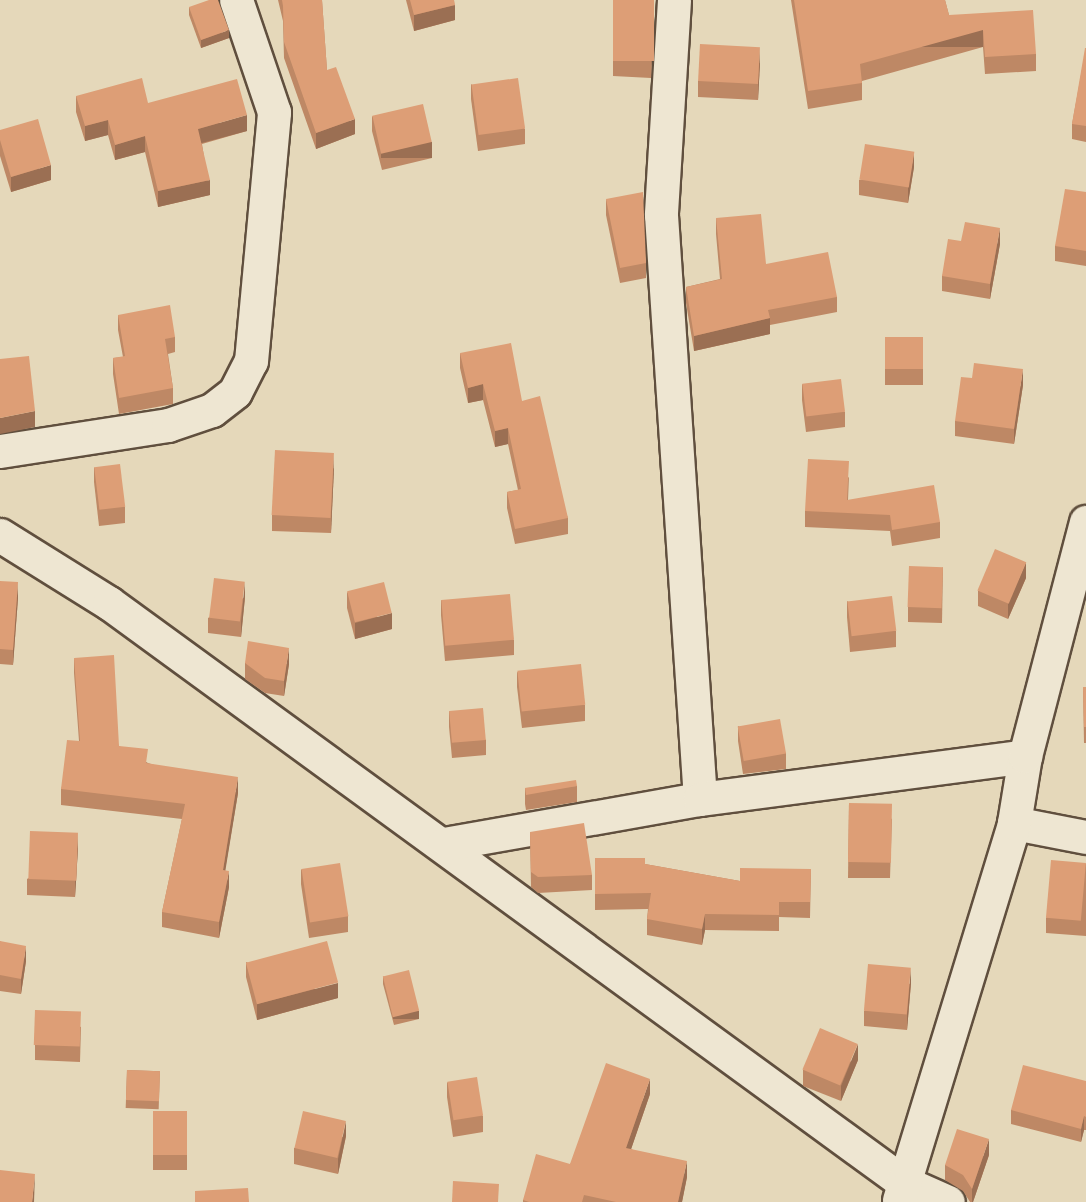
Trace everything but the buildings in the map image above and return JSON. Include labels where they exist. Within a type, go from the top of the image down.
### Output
[{"type":"street","points":[[0,451],[168,425],[212,410],[235,392],[251,361],[274,112],[236,0]]},
{"type":"street","points":[[674,0],[661,215],[700,799]]},
{"type":"street","points":[[901,1192],[1014,823],[1025,756],[1086,522]]},
{"type":"street","points":[[0,535],[109,603],[444,844],[901,1192],[948,1202]]},
{"type":"street","points":[[444,844],[700,799],[1025,756]]},
{"type":"street","points":[[1014,823],[1086,837]]}]
